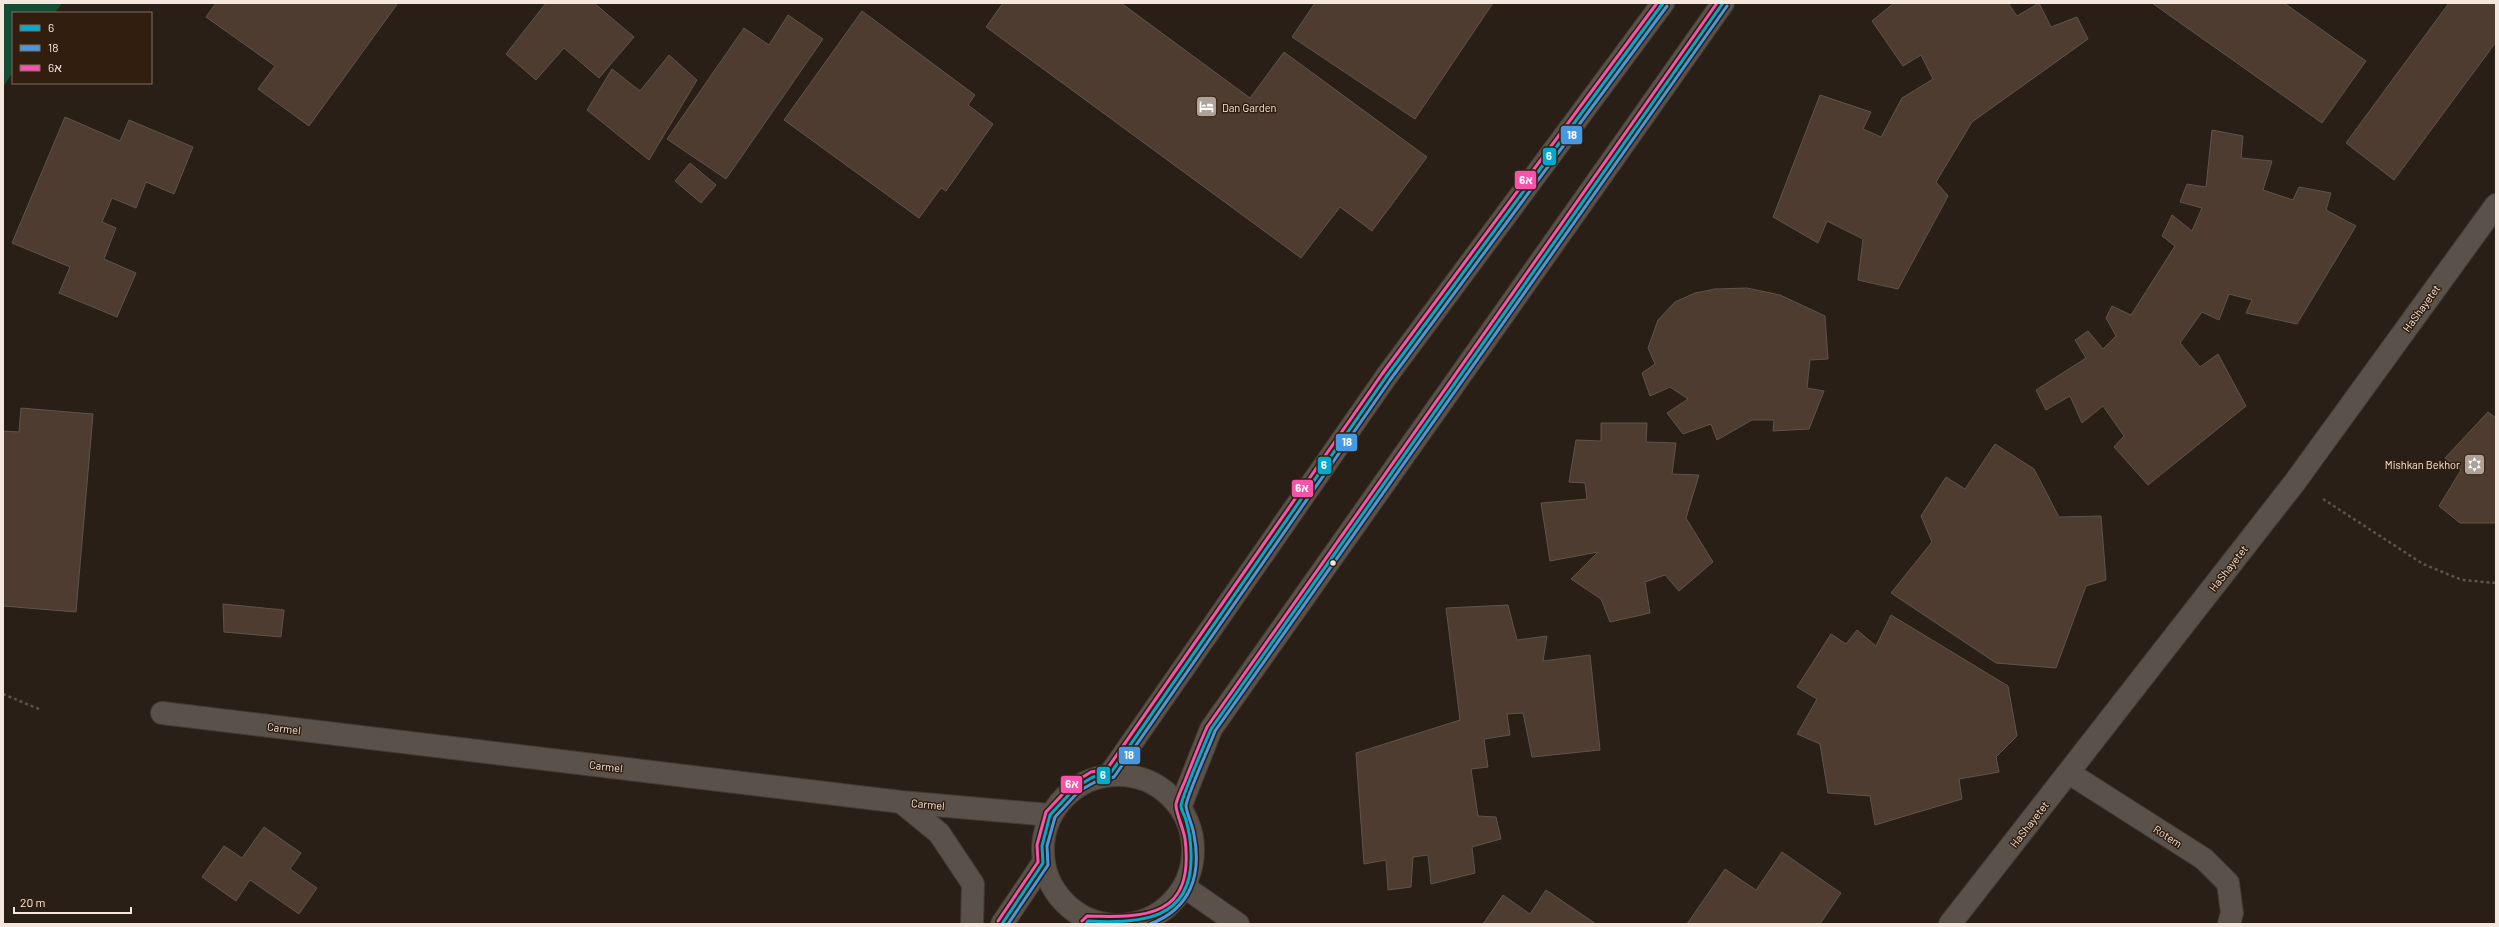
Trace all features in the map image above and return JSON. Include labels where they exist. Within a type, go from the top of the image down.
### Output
[{"type":"street","points":[[1110,774],[1386,376],[1663,3]]},
{"type":"street","points":[[1181,805],[1211,729],[1723,3]]},
{"type":"street","name":"HaShayetet","points":[[1950,924],[2295,482],[2496,205]]},
{"type":"street","name":"Carmel","points":[[162,713],[901,802],[1050,815]]},
{"type":"street","name":"Rotem","points":[[2069,773],[2204,859],[2228,883],[2232,913],[2229,924]]},
{"type":"street","points":[[1110,774],[1129,774],[1145,779],[1160,787],[1181,805],[1188,823],[1192,860],[1186,888],[1172,907],[1150,919],[1124,924],[1087,922],[1064,902],[1051,887],[1043,863],[1042,846],[1050,815],[1076,787],[1093,777],[1110,774]]},
{"type":"street","points":[[901,802],[939,833],[973,884],[972,924]]},
{"type":"street","points":[[1002,924],[1043,863]]},
{"type":"street","points":[[1186,888],[1238,924]]},
{"type":"path","points":[[2295,482],[2423,564],[2462,580],[2496,583]]},
{"type":"path","points":[[3,694],[41,710]]},
{"type":"green space","points":[[3,3],[62,3],[56,12],[12,12],[12,74],[3,87]]},
{"type":"building","points":[[216,3],[398,3],[309,126],[258,89],[275,66],[206,17]]},
{"type":"building","points":[[546,3],[594,3],[634,37],[599,78],[564,48],[536,80],[506,54]]},
{"type":"building","points":[[1003,3],[1121,3],[1250,98],[1284,52],[1427,157],[1372,231],[1340,207],[1301,258],[986,27]]},
{"type":"building","points":[[1315,3],[1493,3],[1415,119],[1292,37]]},
{"type":"building","points":[[1894,3],[2008,3],[2017,16],[2039,3],[2051,27],[2077,17],[2088,39],[1972,122],[1936,182],[1948,196],[1898,289],[1858,280],[1863,239],[1827,221],[1818,243],[1773,217],[1820,95],[1871,112],[1863,129],[1881,137],[1902,98],[1933,79],[1921,55],[1903,66],[1872,21]]},
{"type":"building","points":[[2152,3],[2284,3],[2366,61],[2322,123]]},
{"type":"building","points":[[2449,3],[2496,3],[2496,42],[2394,180],[2346,143]]},
{"type":"building","points":[[862,11],[975,95],[968,105],[993,124],[946,191],[941,188],[919,218],[784,120]]},
{"type":"building","points":[[788,15],[823,39],[726,179],[667,139],[744,28],[769,45]]},
{"type":"building","points":[[669,55],[697,80],[649,160],[587,110],[612,69],[640,91]]},
{"type":"building","points":[[65,117],[120,141],[129,120],[193,147],[174,194],[146,182],[136,208],[112,198],[102,222],[116,228],[104,259],[136,273],[117,317],[59,293],[70,267],[12,243]]},
{"type":"building","points":[[2212,130],[2243,136],[2241,158],[2272,161],[2263,190],[2293,200],[2299,187],[2331,193],[2326,210],[2356,226],[2297,324],[2246,313],[2252,300],[2229,294],[2219,320],[2202,312],[2180,343],[2200,367],[2218,354],[2246,406],[2148,485],[2114,447],[2124,436],[2103,406],[2082,423],[2070,396],[2046,410],[2036,390],[2086,358],[2075,340],[2088,331],[2103,349],[2116,336],[2106,318],[2112,306],[2131,315],[2175,246],[2162,236],[2172,215],[2192,231],[2202,208],[2180,202],[2187,184],[2206,187]]},
{"type":"building","points":[[690,163],[716,185],[701,203],[675,181]]},
{"type":"building","points":[[1747,288],[1780,295],[1825,316],[1828,359],[1810,360],[1807,388],[1824,391],[1809,429],[1773,431],[1774,420],[1752,420],[1717,440],[1711,424],[1683,434],[1667,413],[1688,399],[1670,387],[1650,396],[1642,373],[1655,364],[1648,348],[1658,320],[1675,302],[1695,293],[1715,289]]},
{"type":"building","points":[[21,408],[93,414],[76,612],[3,606],[3,431],[19,432]]},
{"type":"building","name":"Mishkan Bekhor","points":[[2488,412],[2496,418],[2496,523],[2460,523],[2439,506],[2461,470],[2445,458]]},
{"type":"building","points":[[1601,423],[1647,423],[1646,442],[1676,443],[1672,474],[1699,475],[1686,518],[1713,562],[1679,591],[1665,575],[1645,582],[1650,613],[1610,622],[1601,599],[1571,579],[1598,552],[1550,561],[1541,503],[1587,499],[1585,483],[1569,482],[1576,440],[1601,441]]},
{"type":"building","points":[[1995,444],[2034,469],[2059,517],[2101,516],[2106,580],[2086,586],[2056,668],[1996,663],[1891,593],[1932,542],[1921,516],[1946,477],[1965,489]]},
{"type":"building","points":[[223,604],[284,610],[281,637],[224,632]]},
{"type":"building","points":[[1508,605],[1517,640],[1547,636],[1543,661],[1590,655],[1600,750],[1532,757],[1523,713],[1507,714],[1510,735],[1484,739],[1488,767],[1471,769],[1478,816],[1496,817],[1501,839],[1472,847],[1475,873],[1431,884],[1428,855],[1413,857],[1411,887],[1388,890],[1386,860],[1364,864],[1356,753],[1460,720],[1446,608]]},
{"type":"building","points":[[1891,615],[2008,686],[2017,736],[1996,757],[1999,772],[1959,779],[1962,799],[1875,825],[1870,796],[1828,793],[1820,744],[1797,734],[1817,699],[1797,687],[1831,634],[1846,644],[1857,630],[1876,646]]},
{"type":"building","points":[[264,827],[301,853],[290,869],[317,888],[299,914],[250,880],[236,901],[202,877],[224,846],[242,858]]},
{"type":"building","points":[[1782,852],[1841,893],[1820,924],[1687,924],[1725,869],[1756,890]]},
{"type":"building","points":[[1546,890],[1596,924],[1483,924],[1503,895],[1530,914]]},
{"type":"transit line","name":"6א","points":[[998,921],[1038,862],[1037,845],[1046,812],[1073,783],[1091,772],[1107,769],[1382,374],[1657,3]]},
{"type":"transit line","name":"6","points":[[1002,924],[1043,863],[1042,846],[1050,815],[1076,787],[1093,777],[1110,774],[1386,377],[1663,3]]},
{"type":"transit line","name":"6א","points":[[1082,921],[1087,916],[1129,916],[1147,913],[1162,908],[1174,898],[1182,884],[1186,865],[1185,839],[1176,804],[1207,727],[1717,3]]},
{"type":"transit line","name":"6","points":[[1086,924],[1088,921],[1107,922],[1144,919],[1160,914],[1173,905],[1183,893],[1190,876],[1191,849],[1188,828],[1181,806],[1189,781],[1211,729],[1723,3]]},
{"type":"transit line","name":"18","points":[[1008,924],[1048,865],[1047,846],[1055,817],[1079,791],[1095,782],[1114,777],[1390,380],[1667,6]]},
{"type":"transit line","name":"18","points":[[1150,924],[1164,918],[1175,910],[1184,900],[1190,889],[1194,877],[1196,850],[1186,806],[1190,792],[1215,731],[1727,6]]},
{"type":"place","name":"Dan Garden","points":[[1206,107]]},
{"type":"place","name":"Mishkan Bekhor","points":[[2475,464]]}]
